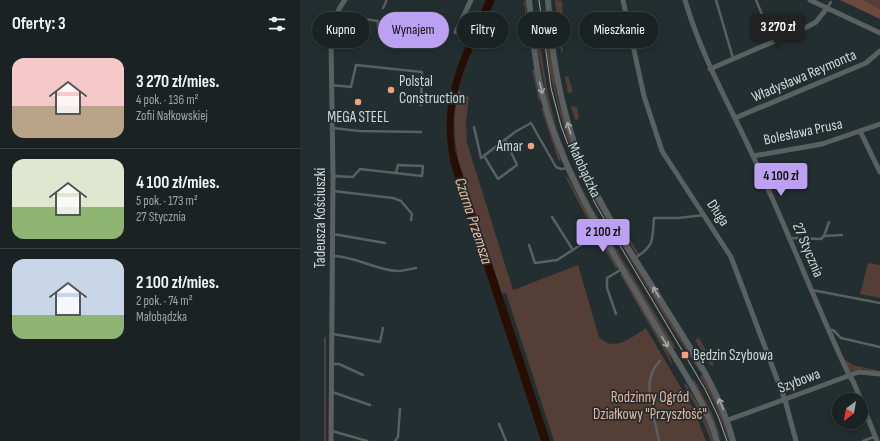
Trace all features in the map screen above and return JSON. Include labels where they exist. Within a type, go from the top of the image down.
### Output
[{"type":"street","points":[[456,32],[471,0]]},
{"type":"street","name":"Małobądzka","points":[[529,0],[540,84],[553,131],[567,168],[597,226],[700,401],[717,441]]},
{"type":"street","name":"Małobądzka","points":[[548,0],[552,45],[558,86],[576,149],[596,192],[705,371],[728,420],[733,441]]},
{"type":"street","name":"Długa","points":[[623,0],[644,96],[662,151],[731,257],[785,400],[796,441]]},
{"type":"street","name":"27 Stycznia","points":[[685,0],[691,22],[710,69],[753,156],[790,238],[828,330],[858,393]]},
{"type":"street","points":[[810,0],[880,33]]},
{"type":"street","name":"Tadeusza Kościuszki","points":[[337,12],[343,1]]},
{"type":"street","points":[[710,69],[816,22],[827,8]]},
{"type":"street","name":"Tadeusza Kościuszki","points":[[331,48],[333,128],[331,441]]},
{"type":"street","name":"Władysława Reymonta","points":[[735,118],[866,63],[880,51]]},
{"type":"street","name":"Bolesława Prusa","points":[[753,156],[822,144],[880,124]]},
{"type":"street","points":[[860,131],[880,172]]},
{"type":"street","name":"Szybowa","points":[[728,420],[849,375],[859,372],[880,374]]},
{"type":"street","name":"27 Stycznia","points":[[868,418],[876,439]]},
{"type":"lane","points":[[382,8],[386,0]]},
{"type":"lane","points":[[716,0],[733,58]]},
{"type":"lane","points":[[756,0],[773,41]]},
{"type":"lane","points":[[827,8],[831,2]]},
{"type":"lane","points":[[331,85],[351,87],[356,65],[422,72],[421,105]]},
{"type":"lane","points":[[474,127],[481,158],[531,123],[556,167],[561,169],[567,168]]},
{"type":"lane","points":[[333,128],[359,131],[421,132]]},
{"type":"lane","points":[[484,156],[498,179],[517,165],[505,140]]},
{"type":"lane","points":[[333,176],[353,177],[360,169],[396,174],[422,176],[423,166],[398,165],[396,174]]},
{"type":"lane","points":[[333,191],[359,193],[401,201],[412,214],[411,220]]},
{"type":"lane","points":[[635,258],[648,250],[650,246],[654,218],[678,218],[704,215]]},
{"type":"lane","points":[[552,217],[573,250]]},
{"type":"lane","points":[[824,236],[829,222]]},
{"type":"lane","points":[[529,245],[536,263],[557,260],[590,239],[597,226]]},
{"type":"lane","points":[[332,234],[385,242]]},
{"type":"lane","points":[[790,238],[821,239],[824,236],[842,235]]},
{"type":"lane","points":[[590,239],[601,239],[606,241]]},
{"type":"lane","points":[[332,256],[362,261],[389,270],[399,271],[416,268]]},
{"type":"lane","points":[[616,314],[607,288],[607,278],[622,269]]},
{"type":"lane","points":[[812,290],[880,303]]},
{"type":"lane","points":[[332,334],[380,342],[383,328]]},
{"type":"lane","points":[[828,330],[833,330],[841,338],[880,347]]},
{"type":"lane","points":[[660,361],[651,371],[649,383],[660,441]]},
{"type":"lane","points":[[332,364],[339,364],[363,375]]},
{"type":"lane","points":[[332,392],[370,405]]},
{"type":"lane","points":[[395,441],[398,437],[400,409]]},
{"type":"lane","points":[[499,424],[506,441]]},
{"type":"lane","points":[[332,431],[368,441]]},
{"type":"lane","points":[[863,441],[876,439]]},
{"type":"green space","points":[[555,0],[562,1],[563,12],[556,12]]},
{"type":"green space","points":[[863,0],[880,0],[880,9]]},
{"type":"green space","points":[[524,1],[526,1],[526,12],[525,12]]},
{"type":"green space","points":[[538,48],[541,48],[548,94],[557,130],[569,162],[592,208],[675,347],[673,349],[594,214],[565,156],[547,100]]},
{"type":"green space","points":[[547,48],[550,48],[557,97],[570,140],[582,171],[618,236],[701,371],[700,372],[663,314],[596,202],[568,141],[550,73]]},
{"type":"green space","points":[[532,70],[535,70],[541,100],[539,101]]},
{"type":"green space","points":[[568,76],[573,92],[568,93],[565,77]]},
{"type":"green space","name":"Rodzinny Ogród Działkowy \"Przyszłość\"","points":[[458,90],[469,97],[466,122],[467,143],[513,290],[578,265],[599,337],[605,342],[617,344],[629,339],[646,328],[693,408],[706,441],[554,441],[506,293],[502,294],[459,167],[454,119]]},
{"type":"green space","points":[[571,106],[577,107],[579,119],[575,120]]},
{"type":"green space","points":[[541,108],[543,108],[561,160],[559,162]]},
{"type":"green space","points":[[565,176],[568,178],[594,225],[593,230]]},
{"type":"green space","points":[[622,227],[639,254],[637,255],[621,228]]},
{"type":"green space","points":[[600,241],[603,242],[618,268],[616,269]]},
{"type":"green space","points":[[868,263],[880,265],[880,298],[860,294]]},
{"type":"green space","points":[[622,273],[669,354],[673,366],[620,274]]},
{"type":"green space","points":[[324,337],[326,337],[326,441],[324,441]]},
{"type":"green space","points":[[699,338],[714,364],[711,366],[695,340]]},
{"type":"green space","points":[[844,359],[853,365],[880,371],[880,373],[863,369],[850,372]]},
{"type":"green space","points":[[703,374],[720,410],[730,441],[715,404],[700,376]]},
{"type":"green space","points":[[694,379],[712,413],[722,441],[692,381]]},
{"type":"green space","points":[[686,384],[701,409],[714,441],[711,441],[700,414],[684,385]]},
{"type":"shaded area","points":[[840,0],[863,0],[880,9],[880,19]]},
{"type":"water","points":[[486,0],[495,0],[490,12],[481,12]]},
{"type":"water","name":"Czarna Przemsza","points":[[465,48],[473,48],[463,72],[458,91],[453,129],[455,151],[550,441],[541,441],[451,165],[447,141],[447,120],[449,99]]},
{"type":"tram line","points":[[539,0],[551,88],[561,126],[575,163],[596,205],[705,389],[718,416],[727,441]]},
{"type":"place","name":"Polstal Construction","points":[[391,90]]},
{"type":"place","name":"MEGA STEEL","points":[[358,102]]},
{"type":"place","name":"Amar","points":[[531,146]]},
{"type":"place","name":"Będzin Szybowa","points":[[685,355]]}]
